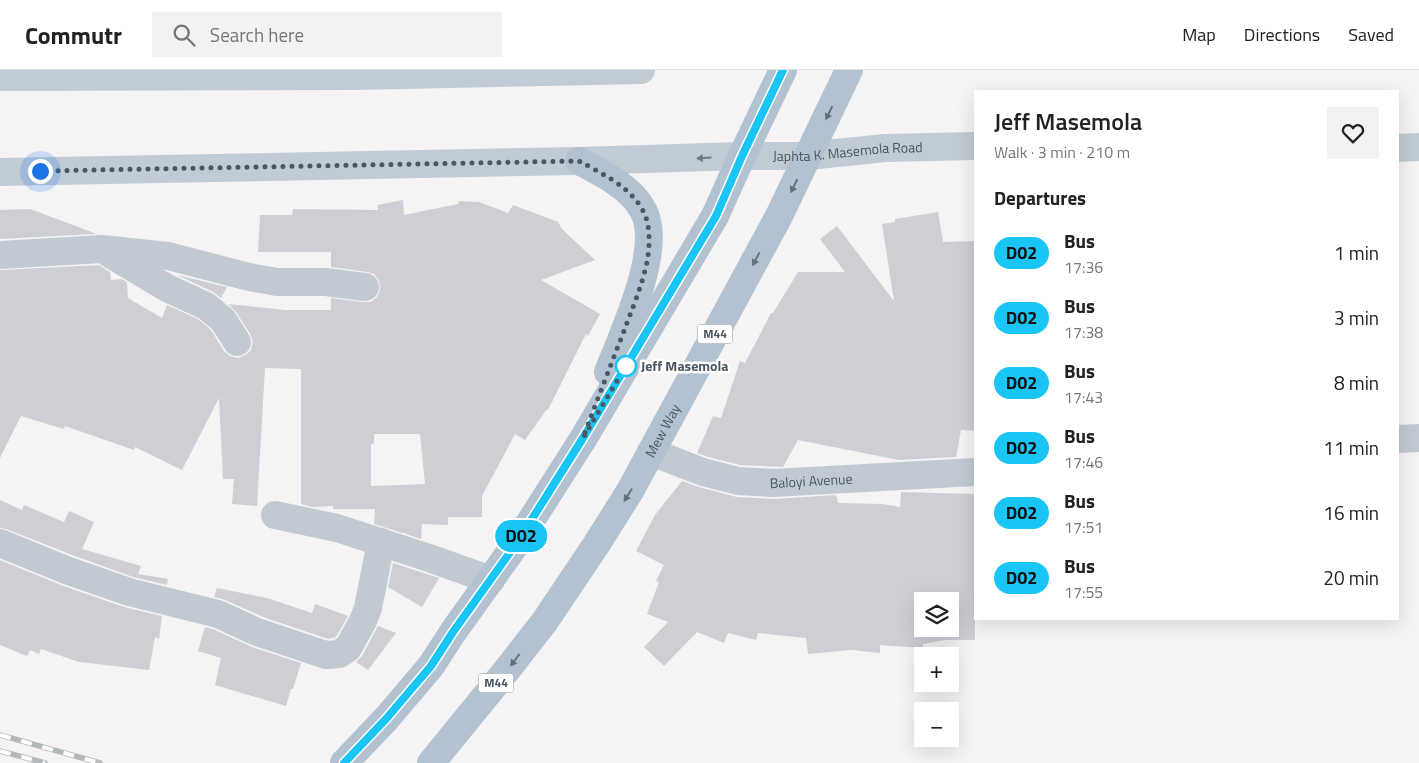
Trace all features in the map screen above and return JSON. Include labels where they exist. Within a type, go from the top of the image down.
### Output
[{"type":"main road","points":[[0,77],[106,73],[354,76],[641,70]]},
{"type":"main road","points":[[344,763],[386,719],[431,666],[516,544],[583,438],[716,216],[783,70]]},
{"type":"main road","name":"Mew Way","points":[[438,754],[545,621],[630,491],[779,216],[849,70]]},
{"type":"main road","name":"Japhta K. Masemola Road","points":[[0,172],[808,156],[885,148],[974,146]]},
{"type":"main road","points":[[1399,148],[1419,147]]},
{"type":"main road","points":[[579,161],[620,186],[634,198],[643,210],[648,225],[649,241],[639,291],[583,438]]},
{"type":"street","points":[[0,255],[102,249],[168,256],[248,277],[277,282],[326,282],[365,287]]},
{"type":"street","points":[[102,249],[167,288],[206,306],[223,320],[237,342]]},
{"type":"street","points":[[1399,439],[1419,438]]},
{"type":"street","name":"Baloyi Avenue","points":[[651,452],[703,472],[738,481],[773,483],[974,472]]},
{"type":"street","points":[[275,515],[337,528],[491,580]]},
{"type":"street","points":[[0,544],[129,592],[218,614],[257,632],[326,654],[339,654],[348,648],[363,621],[370,598],[381,542]]},
{"type":"building","points":[[403,200],[404,215],[458,204],[459,201],[479,202],[508,213],[513,205],[558,222],[562,229],[595,260],[541,280],[600,314],[588,336],[586,334],[548,410],[525,440],[515,434],[482,496],[482,517],[448,517],[448,525],[422,524],[421,539],[374,524],[375,509],[333,509],[333,506],[312,507],[301,504],[301,369],[265,368],[257,506],[232,504],[234,479],[223,479],[219,398],[182,470],[135,447],[134,450],[65,426],[64,429],[21,416],[0,458],[0,270],[99,265],[110,272],[111,280],[122,279],[127,282],[128,298],[162,318],[167,305],[198,319],[211,330],[224,351],[230,356],[238,358],[251,350],[253,341],[236,312],[228,304],[285,310],[331,310],[331,298],[371,302],[377,297],[380,289],[379,281],[374,274],[331,267],[331,252],[258,252],[260,215],[292,215],[293,209],[378,210],[377,205]],"holes":[[[374,434],[420,434],[425,484],[371,486],[371,445],[374,443]]]},
{"type":"building","points":[[30,209],[97,234],[0,239],[0,210]]},
{"type":"building","points":[[938,212],[943,242],[974,241],[974,431],[961,430],[956,457],[899,460],[798,440],[783,467],[740,465],[697,453],[713,416],[721,418],[740,361],[745,363],[771,313],[773,313],[798,272],[845,272],[820,239],[837,226],[894,301],[882,224],[895,222],[895,219]]},
{"type":"building","points":[[177,275],[227,287],[221,298],[213,292]]},
{"type":"building","points":[[682,481],[737,497],[774,499],[836,495],[838,503],[882,504],[900,507],[901,492],[974,494],[975,640],[945,640],[923,644],[923,647],[880,645],[880,653],[852,650],[808,654],[806,638],[758,633],[756,640],[728,633],[724,643],[697,632],[664,666],[644,647],[668,622],[647,614],[659,582],[656,581],[664,565],[636,551],[655,515]]},
{"type":"building","points":[[0,500],[22,510],[24,505],[64,522],[69,511],[94,522],[82,549],[141,566],[138,574],[168,579],[167,585],[133,577],[0,528]]},
{"type":"building","points":[[0,560],[61,585],[124,607],[162,616],[159,639],[155,637],[149,670],[79,662],[41,649],[39,654],[30,650],[27,656],[0,645]]},
{"type":"building","points":[[393,563],[439,578],[422,607],[388,587]]},
{"type":"building","points":[[217,588],[267,598],[312,613],[315,604],[348,616],[336,637],[328,639],[263,617],[214,597]]},
{"type":"building","points":[[378,626],[396,633],[368,670],[356,662],[362,656]]},
{"type":"building","points":[[205,627],[252,647],[301,663],[286,706],[215,685],[221,658],[198,651]]},
{"type":"railway","points":[[0,735],[100,763]]},
{"type":"railway","points":[[0,751],[45,763]]},
{"type":"bus line","name":"D02","points":[[344,763],[386,719],[431,666],[532,519],[583,438],[716,216],[783,70]]},
{"type":"place","name":"Jeff Masemola","points":[[626,366]]},
{"type":"route","points":[[40,171],[579,161],[620,186],[634,198],[643,210],[648,225],[649,241],[639,291],[583,438],[626,366]]}]
